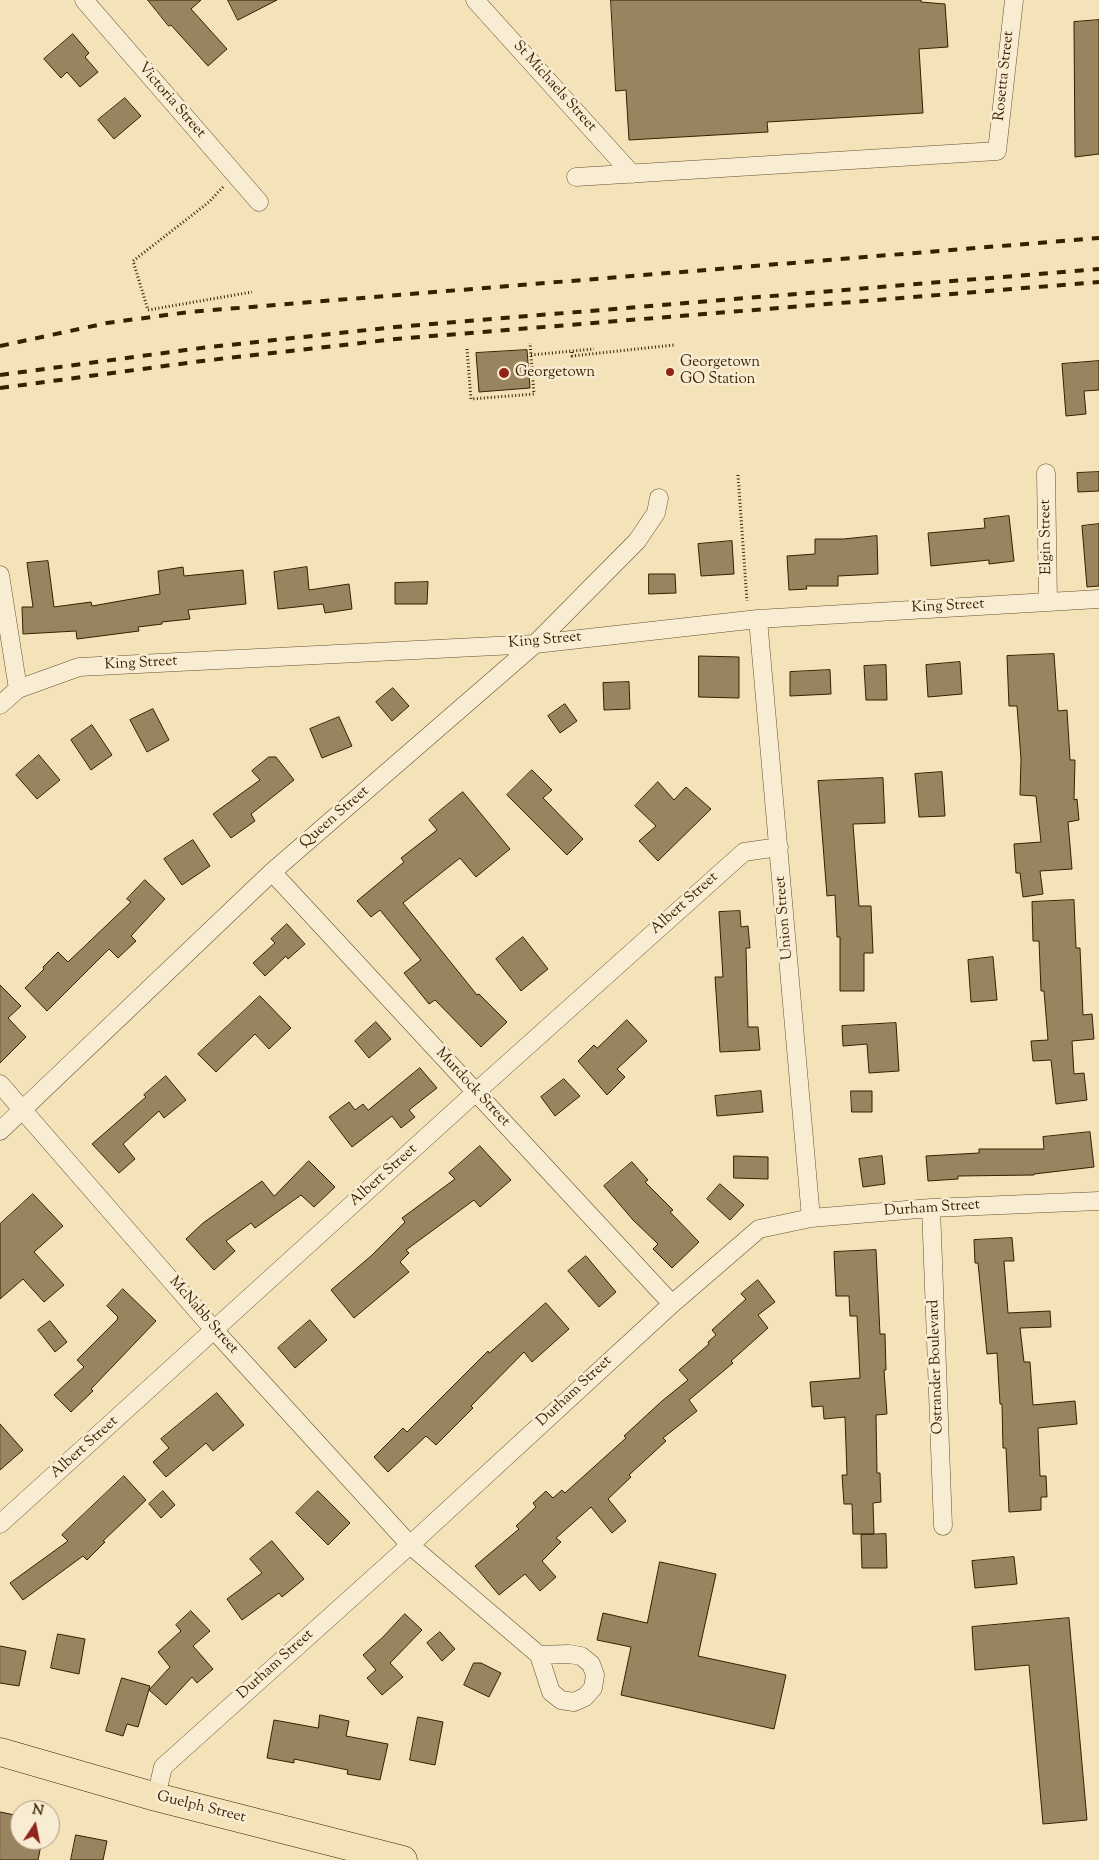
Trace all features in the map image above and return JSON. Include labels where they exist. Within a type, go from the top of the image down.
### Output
[{"type":"main road","name":"Guelph Street","points":[[0,1752],[156,1797],[402,1860]]},
{"type":"street","name":"Victoria Street","points":[[84,0],[259,202]]},
{"type":"street","name":"St Michaels Street","points":[[475,0],[632,174]]},
{"type":"street","name":"Rosetta Street","points":[[632,174],[997,151],[1014,0]]},
{"type":"street","points":[[576,177],[632,174]]},
{"type":"street","name":"Elgin Street","points":[[1046,473],[1048,601]]},
{"type":"street","name":"Queen Street","points":[[0,1131],[272,872],[535,644],[637,540],[656,513],[659,498]]},
{"type":"street","points":[[0,575],[18,689]]},
{"type":"street","name":"King Street","points":[[0,705],[18,689],[79,667],[535,644],[758,618],[1099,599]]},
{"type":"street","name":"Union Street","points":[[758,618],[811,1218]]},
{"type":"street","name":"Albert Street","points":[[0,1524],[215,1331],[476,1092],[744,852],[779,847]]},
{"type":"street","name":"Murdock Street","points":[[272,872],[672,1304]]},
{"type":"street","name":"McNabb Street","points":[[0,1084],[215,1331],[410,1545],[539,1655]]},
{"type":"street","name":"Durham Street","points":[[156,1797],[163,1767],[410,1545],[672,1304],[759,1229],[811,1218],[931,1208],[1099,1200]]},
{"type":"street","name":"Ostrander Boulevard","points":[[931,1208],[943,1526]]},
{"type":"path","points":[[234,174],[209,202],[133,262],[148,310],[252,292]]},
{"type":"path","points":[[467,349],[471,399],[534,394],[530,343]]},
{"type":"path","points":[[572,352],[572,356],[674,345]]},
{"type":"path","points":[[531,355],[594,350]]},
{"type":"path","points":[[738,475],[747,602],[758,618]]},
{"type":"building","points":[[148,0],[201,0],[191,9],[227,49],[208,66],[171,25],[169,26]]},
{"type":"building","points":[[228,0],[277,0],[238,20]]},
{"type":"building","points":[[611,0],[921,0],[921,2],[945,4],[948,47],[919,49],[923,113],[767,122],[768,132],[629,140],[626,90],[616,91]]},
{"type":"building","points":[[1099,20],[1099,154],[1075,157],[1074,22]]},
{"type":"building","points":[[73,34],[89,53],[85,57],[98,72],[80,87],[67,72],[61,78],[44,59]]},
{"type":"building","points":[[125,98],[141,116],[114,139],[98,120]]},
{"type":"building","points":[[527,350],[530,388],[479,392],[476,353]]},
{"type":"building","points":[[1099,361],[1099,390],[1084,391],[1086,414],[1066,416],[1062,364]]},
{"type":"building","points":[[1099,472],[1099,491],[1078,492],[1077,473]]},
{"type":"building","points":[[1009,516],[1014,561],[989,564],[989,560],[931,566],[928,533],[985,528],[984,519]]},
{"type":"building","points":[[1099,524],[1099,586],[1087,587],[1082,526]]},
{"type":"building","points":[[877,536],[878,574],[838,576],[838,586],[806,586],[807,589],[789,590],[787,556],[815,554],[815,539]]},
{"type":"building","points":[[732,541],[734,574],[701,576],[698,544]]},
{"type":"building","points":[[48,561],[54,607],[91,602],[92,606],[160,594],[158,571],[183,567],[184,576],[243,570],[246,604],[188,610],[190,619],[138,627],[139,631],[77,639],[76,631],[23,634],[22,607],[33,607],[27,563]]},
{"type":"building","points":[[307,567],[309,590],[349,584],[352,609],[325,613],[323,604],[278,609],[274,572]]},
{"type":"building","points":[[649,574],[675,574],[676,593],[649,594]]},
{"type":"building","points":[[428,582],[427,604],[395,604],[395,583]]},
{"type":"building","points":[[1054,654],[1058,711],[1067,710],[1070,760],[1075,760],[1074,800],[1077,799],[1079,820],[1068,822],[1072,869],[1040,871],[1043,894],[1023,897],[1020,873],[1016,873],[1014,844],[1041,842],[1036,796],[1020,795],[1021,759],[1017,706],[1009,706],[1007,656]]},
{"type":"building","points":[[699,656],[739,657],[739,698],[699,697]]},
{"type":"building","points":[[960,662],[962,694],[928,697],[926,665]]},
{"type":"building","points":[[886,665],[887,700],[866,700],[864,666]]},
{"type":"building","points":[[830,670],[831,694],[790,696],[790,672]]},
{"type":"building","points":[[629,682],[630,709],[604,710],[603,683]]},
{"type":"building","points":[[393,688],[409,706],[392,721],[376,702]]},
{"type":"building","points":[[565,704],[577,721],[560,733],[548,716]]},
{"type":"building","points":[[153,709],[169,740],[147,752],[130,720]]},
{"type":"building","points":[[339,717],[352,746],[322,758],[310,729]]},
{"type":"building","points":[[92,725],[112,755],[91,770],[71,740]]},
{"type":"building","points":[[39,755],[60,780],[37,799],[16,775]]},
{"type":"building","points":[[269,757],[276,757],[294,780],[251,814],[255,821],[231,838],[213,814],[260,780],[252,771]]},
{"type":"building","points":[[532,770],[552,790],[543,798],[583,839],[567,855],[507,795]]},
{"type":"building","points":[[942,772],[945,816],[919,817],[915,774]]},
{"type":"building","points":[[883,778],[885,823],[853,824],[859,906],[871,906],[873,953],[864,953],[864,991],[840,991],[840,937],[837,937],[835,895],[827,896],[818,781]]},
{"type":"building","points":[[658,782],[674,800],[686,787],[711,809],[658,861],[639,841],[656,826],[635,806]]},
{"type":"building","points":[[463,792],[510,849],[476,877],[460,858],[403,903],[477,995],[479,994],[507,1022],[481,1047],[435,1000],[429,1004],[404,973],[421,960],[380,910],[371,917],[357,901],[404,862],[401,858],[437,830],[429,820]]},
{"type":"building","points":[[193,840],[210,866],[182,885],[164,859]]},
{"type":"building","points":[[145,880],[165,899],[131,936],[136,941],[118,958],[109,949],[47,1011],[25,988],[58,952],[68,962],[131,902],[127,899]]},
{"type":"building","points":[[1074,900],[1076,948],[1080,948],[1083,1015],[1092,1014],[1094,1039],[1072,1041],[1074,1074],[1084,1073],[1087,1100],[1056,1104],[1051,1060],[1033,1061],[1031,1041],[1048,1040],[1044,991],[1041,991],[1039,941],[1033,941],[1032,902]]},
{"type":"building","points":[[740,911],[741,927],[748,926],[750,948],[746,948],[748,1027],[758,1027],[760,1050],[720,1052],[715,977],[723,977],[719,912]]},
{"type":"building","points":[[287,924],[305,944],[288,959],[286,956],[265,976],[253,963],[275,943],[271,939]]},
{"type":"building","points":[[523,937],[548,969],[521,991],[496,959]]},
{"type":"building","points":[[993,957],[997,1000],[971,1002],[968,960]]},
{"type":"building","points":[[0,985],[21,1006],[8,1018],[26,1037],[0,1063]]},
{"type":"building","points":[[260,996],[291,1028],[269,1049],[255,1034],[216,1072],[198,1054]]},
{"type":"building","points":[[627,1020],[647,1041],[617,1069],[625,1077],[607,1095],[578,1061],[594,1045],[597,1048]]},
{"type":"building","points":[[376,1022],[391,1039],[369,1058],[355,1041]]},
{"type":"building","points":[[896,1023],[899,1071],[869,1073],[867,1044],[843,1046],[842,1026]]},
{"type":"building","points":[[420,1068],[437,1088],[409,1110],[415,1117],[401,1128],[392,1116],[352,1147],[329,1117],[349,1102],[355,1110],[363,1104],[368,1110]]},
{"type":"building","points":[[166,1076],[186,1100],[164,1118],[159,1111],[123,1144],[135,1159],[119,1173],[92,1144],[146,1097],[144,1095]]},
{"type":"building","points":[[564,1079],[580,1096],[555,1116],[541,1097]]},
{"type":"building","points":[[761,1091],[763,1112],[717,1116],[715,1096]]},
{"type":"building","points":[[851,1091],[872,1091],[872,1112],[852,1112]]},
{"type":"building","points":[[1090,1132],[1094,1167],[1034,1175],[958,1176],[958,1179],[928,1181],[926,1156],[979,1153],[979,1149],[1044,1149],[1043,1137]]},
{"type":"building","points":[[480,1146],[511,1180],[480,1207],[474,1200],[406,1250],[409,1253],[400,1262],[409,1272],[354,1318],[331,1290],[371,1256],[405,1222],[402,1218],[455,1179],[449,1173]]},
{"type":"building","points":[[734,1156],[768,1157],[768,1179],[734,1178]]},
{"type":"building","points":[[882,1156],[885,1184],[863,1187],[859,1159]]},
{"type":"building","points":[[309,1161],[335,1187],[314,1207],[301,1195],[255,1228],[251,1223],[226,1241],[235,1251],[214,1270],[186,1239],[203,1223],[262,1181],[274,1196]]},
{"type":"building","points":[[632,1162],[648,1180],[645,1182],[673,1210],[670,1212],[699,1242],[672,1268],[653,1249],[658,1244],[633,1220],[604,1186]]},
{"type":"building","points":[[720,1184],[744,1205],[730,1220],[707,1199]]},
{"type":"building","points":[[33,1194],[63,1226],[34,1252],[64,1285],[44,1302],[23,1279],[0,1299],[0,1224]]},
{"type":"building","points":[[1012,1238],[1014,1261],[1004,1261],[1008,1313],[1050,1311],[1051,1327],[1020,1328],[1024,1362],[1030,1362],[1033,1405],[1075,1401],[1077,1424],[1038,1428],[1040,1476],[1046,1476],[1047,1497],[1041,1497],[1041,1510],[1009,1512],[1006,1448],[1003,1448],[1002,1404],[1000,1404],[997,1353],[987,1354],[978,1263],[975,1263],[974,1240]]},
{"type":"building","points":[[876,1250],[880,1334],[885,1334],[886,1370],[884,1370],[887,1414],[876,1415],[877,1473],[880,1473],[881,1502],[873,1503],[874,1534],[853,1534],[852,1504],[844,1504],[842,1475],[847,1475],[845,1417],[824,1419],[823,1406],[812,1407],[810,1382],[860,1378],[857,1316],[850,1316],[849,1296],[836,1296],[834,1252]]},
{"type":"building","points":[[586,1256],[616,1292],[599,1307],[568,1271]]},
{"type":"building","points":[[758,1280],[775,1302],[758,1315],[768,1328],[731,1361],[733,1363],[689,1400],[697,1411],[663,1438],[666,1441],[629,1475],[631,1477],[608,1499],[626,1521],[612,1533],[591,1507],[556,1538],[561,1542],[542,1561],[556,1577],[540,1591],[525,1574],[499,1595],[475,1566],[519,1529],[516,1526],[536,1507],[533,1503],[546,1491],[553,1498],[562,1490],[565,1493],[626,1438],[624,1436],[662,1401],[688,1380],[679,1370],[709,1344],[708,1342],[716,1335],[712,1330],[746,1299],[741,1294]]},
{"type":"building","points":[[123,1289],[156,1321],[91,1389],[93,1391],[71,1412],[54,1395],[84,1367],[77,1360],[117,1320],[118,1317],[107,1306]]},
{"type":"building","points":[[546,1303],[569,1329],[532,1362],[524,1352],[436,1445],[426,1436],[388,1472],[374,1457],[403,1428],[407,1432],[488,1351],[489,1353]]},
{"type":"building","points":[[310,1320],[327,1340],[295,1368],[278,1348]]},
{"type":"building","points":[[50,1321],[67,1342],[55,1352],[38,1330]]},
{"type":"building","points":[[217,1393],[244,1425],[213,1451],[206,1443],[166,1477],[153,1462],[169,1448],[161,1439]]},
{"type":"building","points":[[0,1424],[23,1450],[0,1470]]},
{"type":"building","points":[[124,1476],[146,1500],[103,1541],[105,1542],[87,1560],[83,1556],[23,1600],[10,1583],[68,1541],[62,1535]]},
{"type":"building","points":[[163,1491],[175,1505],[161,1518],[149,1504]]},
{"type":"building","points":[[318,1491],[350,1523],[328,1545],[296,1513]]},
{"type":"building","points":[[886,1534],[887,1568],[862,1568],[861,1535]]},
{"type":"building","points":[[272,1541],[304,1579],[282,1597],[279,1593],[242,1620],[227,1599],[262,1573],[250,1559]]},
{"type":"building","points":[[1014,1557],[1017,1584],[975,1588],[972,1561]]},
{"type":"building","points":[[660,1562],[716,1574],[698,1656],[786,1675],[774,1729],[621,1695],[631,1647],[597,1640],[603,1613],[647,1623]]},
{"type":"building","points":[[191,1611],[210,1631],[193,1646],[213,1669],[197,1683],[192,1677],[166,1705],[149,1690],[170,1667],[158,1652],[181,1631],[176,1625]]},
{"type":"building","points":[[405,1614],[422,1630],[390,1663],[403,1677],[382,1695],[367,1678],[376,1670],[363,1655]]},
{"type":"building","points":[[1069,1618],[1087,1820],[1043,1824],[1029,1665],[975,1670],[972,1627]]},
{"type":"building","points":[[440,1632],[455,1649],[442,1661],[427,1643]]},
{"type":"building","points":[[58,1634],[85,1639],[79,1674],[51,1668]]},
{"type":"building","points":[[0,1646],[26,1651],[19,1686],[0,1683]]},
{"type":"building","points":[[474,1663],[481,1663],[501,1673],[489,1697],[464,1685]]},
{"type":"building","points":[[122,1678],[150,1686],[138,1727],[127,1724],[123,1736],[106,1731]]},
{"type":"building","points":[[320,1715],[349,1721],[346,1736],[388,1744],[380,1780],[347,1774],[348,1770],[294,1759],[294,1763],[267,1758],[274,1720],[318,1728]]},
{"type":"building","points":[[418,1717],[443,1722],[435,1765],[410,1760]]},
{"type":"building","points":[[0,1812],[10,1814],[10,1850],[40,1850],[38,1860],[0,1860]]},
{"type":"building","points":[[76,1835],[107,1841],[103,1860],[71,1860]]},
{"type":"railway","points":[[0,346],[107,323],[189,312],[1099,238]]},
{"type":"railway","points":[[0,375],[201,348],[395,327],[1099,269]]},
{"type":"railway","points":[[0,388],[202,361],[396,339],[1099,282]]},
{"type":"place","name":"Georgetown GO Station","points":[[670,372]]},
{"type":"place","name":"Georgetown","points":[[504,373]]}]
